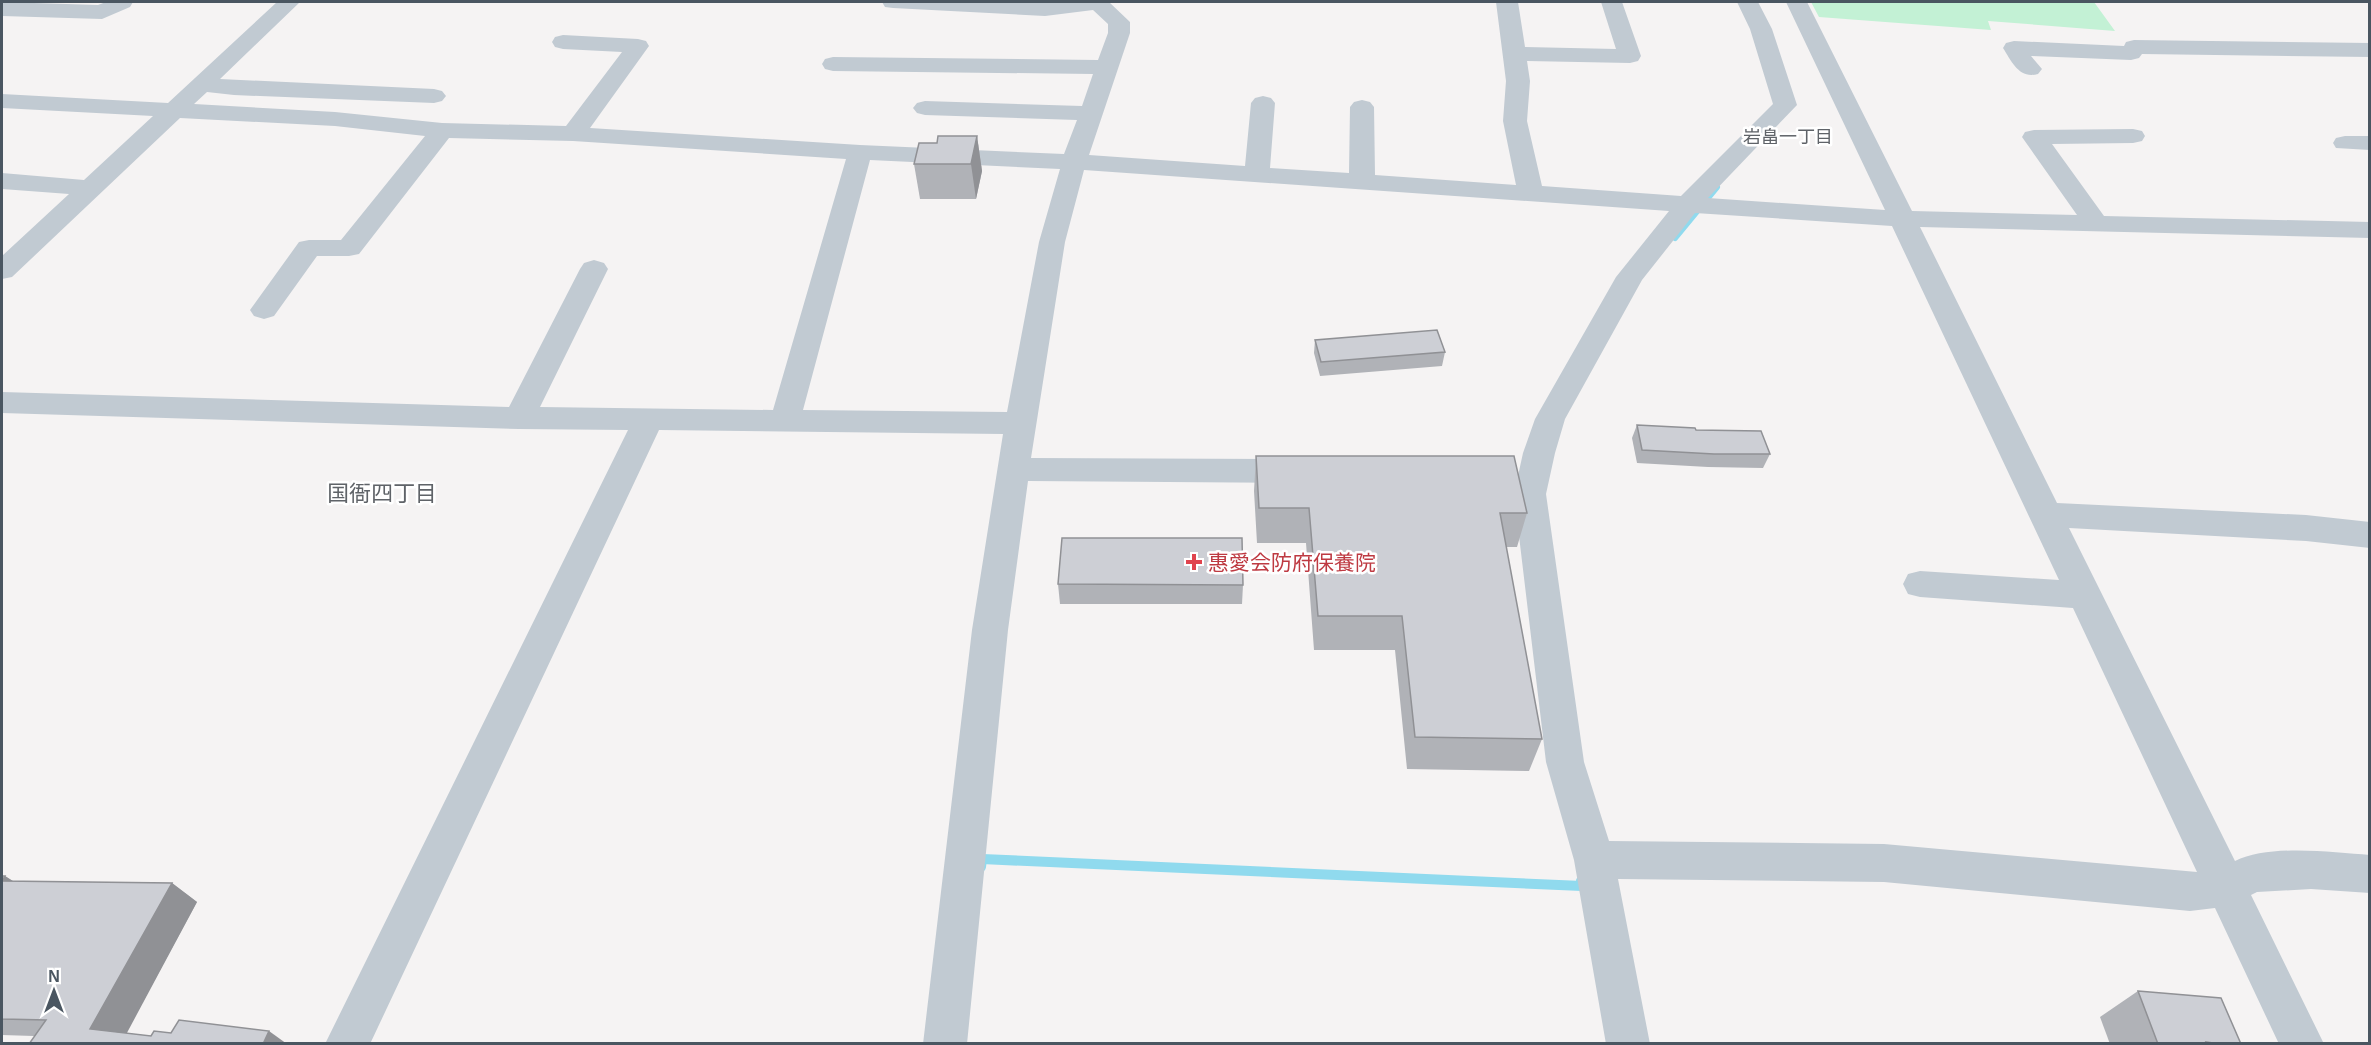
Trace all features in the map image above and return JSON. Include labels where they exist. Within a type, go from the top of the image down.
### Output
[{"type":"street","points":[[2,9],[102,12],[122,2]]},
{"type":"street","points":[[2,270],[289,2]]},
{"type":"street","points":[[893,2],[1045,9],[1084,6],[1098,2],[1119,22],[1119,33],[1074,162],[1052,242],[1020,423],[990,630],[945,1044]]},
{"type":"street","points":[[1507,2],[1518,81],[1515,121],[1531,194]]},
{"type":"street","points":[[1515,54],[1630,56],[1612,2]]},
{"type":"street","points":[[1628,1044],[1594,860],[1565,762],[1530,494],[1550,418],[1630,276],[1689,203],[1785,105],[1761,29],[1748,2]]},
{"type":"street","points":[[1797,2],[2302,1044]]},
{"type":"street","points":[[563,42],[638,46],[573,134]]},
{"type":"street","points":[[2030,69],[2014,48],[2131,53],[2134,46],[2370,50]]},
{"type":"street","points":[[2076,52],[2091,69]]},
{"type":"street","points":[[833,64],[1107,67]]},
{"type":"street","points":[[201,84],[234,88],[434,96]]},
{"type":"street","points":[[2,101],[172,112],[335,119],[442,130],[573,134],[860,152],[1074,162],[1902,219],[2370,230]]},
{"type":"street","points":[[1257,175],[1263,103]]},
{"type":"street","points":[[1362,107],[1362,182]]},
{"type":"street","points":[[925,108],[1091,113]]},
{"type":"street","points":[[264,310],[309,248],[349,248],[442,130]]},
{"type":"street","points":[[2096,223],[2034,137],[2133,136]]},
{"type":"street","points":[[2345,142],[2370,143]]},
{"type":"street","points":[[785,421],[860,152]]},
{"type":"street","points":[[2,182],[90,188]]},
{"type":"street","points":[[519,418],[594,269]]},
{"type":"street","points":[[2,402],[519,418],[1020,423]]},
{"type":"street","points":[[347,1044],[649,419]]},
{"type":"street","points":[[1013,469],[1332,472]]},
{"type":"street","points":[[2047,515],[2306,528],[2370,535]]},
{"type":"street","points":[[1920,584],[2084,595]]},
{"type":"street","points":[[1594,860],[1884,863],[2190,892],[2227,887],[2251,873],[2311,870],[2370,874]]},
{"type":"green space","points":[[1811,2],[2094,2],[2115,31],[1988,21],[1991,30],[1819,17]]},
{"type":"building","points":[[938,136],[977,136],[971,164],[914,164],[919,143],[937,143]]},
{"type":"building","points":[[1437,330],[1445,352],[1321,362],[1315,340]]},
{"type":"building","points":[[1637,425],[1695,428],[1696,430],[1761,431],[1770,454],[1642,450]]},
{"type":"building","points":[[1256,456],[1514,456],[1527,513],[1500,513],[1542,739],[1415,737],[1402,616],[1318,616],[1309,508],[1259,508]]},
{"type":"building","points":[[1062,538],[1242,538],[1243,585],[1058,584]]},
{"type":"building","points":[[2,881],[172,883],[90,1029],[151,1036],[154,1031],[171,1033],[179,1020],[269,1031],[263,1044],[29,1044],[46,1020],[2,1019]]},
{"type":"building","points":[[2138,991],[2221,998],[2241,1044],[2206,1042],[2207,1044],[2158,1044]]},
{"type":"waterway","points":[[1675,238],[1717,187]]},
{"type":"waterway","points":[[981,867],[982,859],[1582,886],[1581,881]]},
{"type":"place","name":"惠愛会防府保養院","points":[[1194,562]]},
{"type":"district","name":"岩畠一丁目","points":[[1788,137]]},
{"type":"district","name":"国衙四丁目","points":[[382,493]]}]
